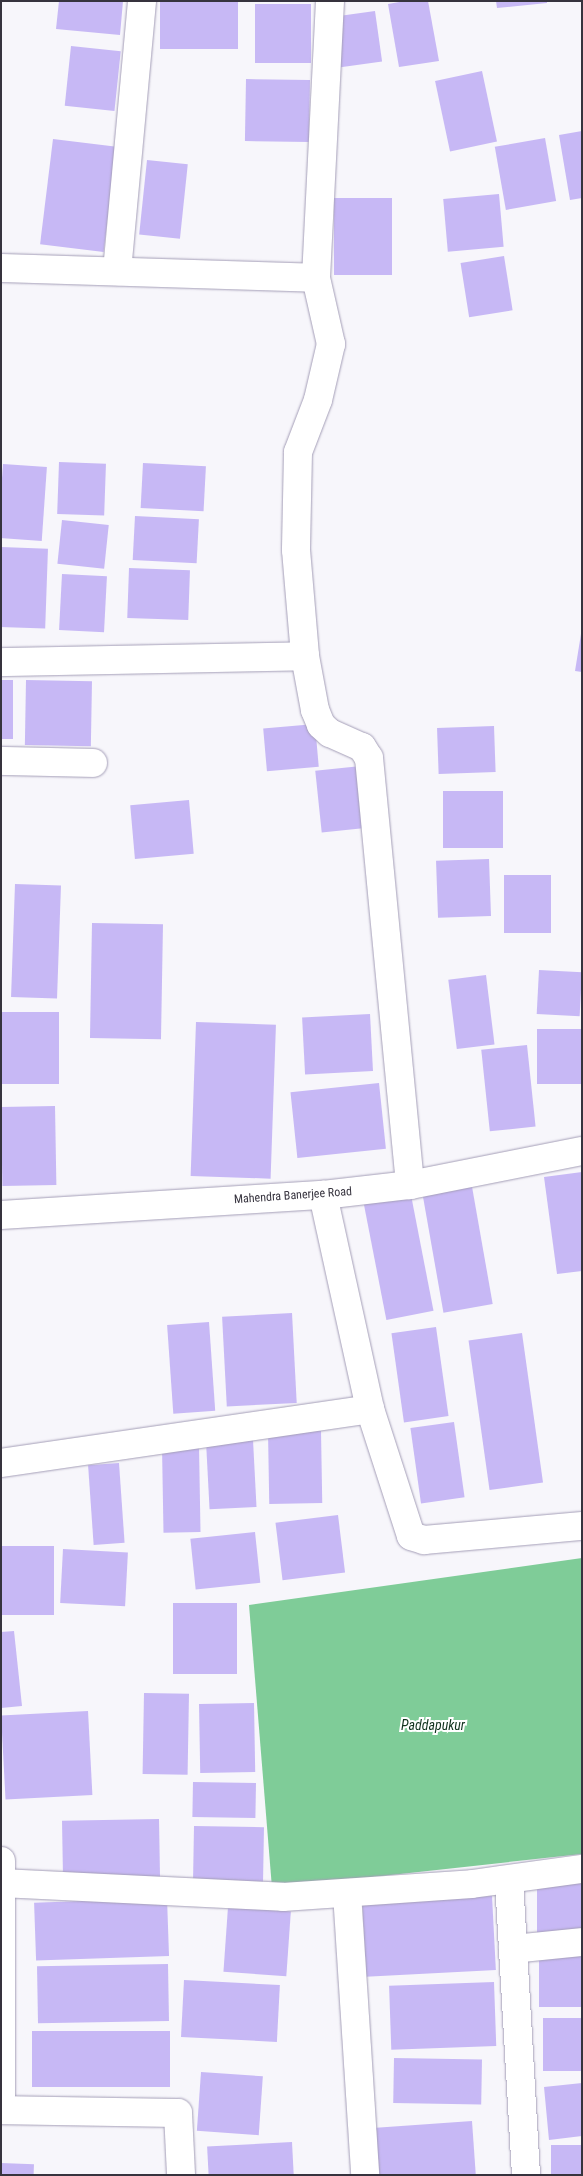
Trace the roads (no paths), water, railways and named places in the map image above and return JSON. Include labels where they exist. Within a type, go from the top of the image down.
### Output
[{"type":"street","points":[[117,271],[142,1]]},
{"type":"street","points":[[330,1],[316,278],[331,344],[318,400],[298,452],[296,550],[305,656],[310,688],[321,725],[330,733],[362,747],[369,758],[410,1185]]},
{"type":"street","points":[[1,268],[316,278]]},
{"type":"street","points":[[1,662],[305,656]]},
{"type":"street","points":[[1,761],[93,763]]},
{"type":"street","name":"Mahendra Banerjee Road","points":[[1,1215],[323,1195],[410,1185],[582,1151]]},
{"type":"street","points":[[323,1195],[370,1409],[411,1536],[424,1540],[582,1526]]},
{"type":"street","points":[[1,1464],[370,1409]]},
{"type":"street","points":[[1,1861],[1,2096]]},
{"type":"street","points":[[2,1883],[240,1897],[347,1893],[509,1880],[582,1869]]},
{"type":"street","points":[[509,1880],[526,2175]]},
{"type":"street","points":[[347,1893],[365,2175]]},
{"type":"street","points":[[513,1949],[582,1942]]},
{"type":"street","points":[[1,2110],[178,2113],[181,2175]]},
{"type":"water","name":"Paddapukur","points":[[582,1558],[582,1854],[272,1888],[249,1605]]}]
